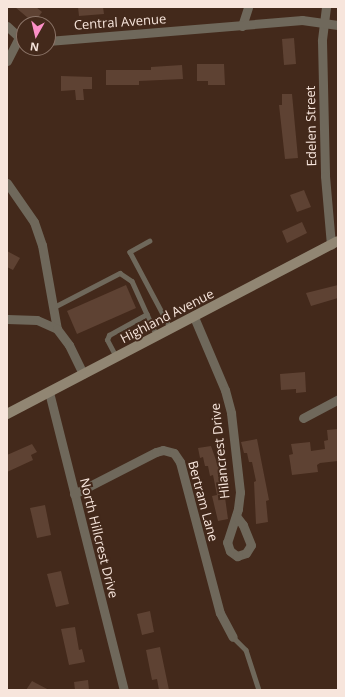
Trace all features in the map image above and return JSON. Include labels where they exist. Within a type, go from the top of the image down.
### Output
[{"type":"main road","name":"Highland Avenue","points":[[7,414],[334,243]]},
{"type":"street","points":[[242,26],[248,7]]},
{"type":"street","name":"Edelen Street","points":[[326,7],[323,22],[325,176],[334,243]]},
{"type":"street","name":"Central Avenue","points":[[56,40],[302,20],[338,25]]},
{"type":"street","points":[[7,26],[16,35]]},
{"type":"street","points":[[7,61],[16,48]]},
{"type":"street","points":[[7,183],[34,222],[48,268],[57,329]]},
{"type":"street","name":"Hilancrest Drive","points":[[194,317],[228,398],[239,483],[236,516]]},
{"type":"street","points":[[7,319],[37,320],[57,329],[69,345],[83,374]]},
{"type":"street","name":"North Hillcrest Drive","points":[[49,392],[124,690]]},
{"type":"street","points":[[303,418],[338,399]]},
{"type":"street","name":"Bertram Lane","points":[[74,494],[156,452],[163,450],[174,453],[180,462],[220,613],[233,637]]},
{"type":"lane","points":[[150,241],[130,252],[171,329]]},
{"type":"lane","points":[[54,307],[120,273],[127,275],[132,281],[157,336]]},
{"type":"lane","points":[[116,357],[107,340],[109,335],[147,314]]},
{"type":"lane","points":[[233,637],[246,650],[259,690]]},
{"type":"building","points":[[15,7],[36,7],[42,12],[39,16],[26,16]]},
{"type":"building","points":[[78,7],[103,7],[104,14],[79,16]]},
{"type":"building","points":[[294,38],[296,64],[284,65],[282,39]]},
{"type":"building","points":[[197,64],[224,64],[225,85],[208,85],[208,81],[197,81]]},
{"type":"building","points":[[182,65],[183,79],[139,81],[139,85],[106,85],[106,70],[151,70],[151,67]]},
{"type":"building","points":[[61,76],[92,77],[92,89],[83,89],[84,100],[76,100],[75,90],[61,91]]},
{"type":"building","points":[[282,94],[292,94],[298,158],[285,159],[279,105],[282,105]]},
{"type":"building","points":[[304,190],[311,207],[297,212],[290,195]]},
{"type":"building","points":[[302,222],[307,233],[287,243],[282,231]]},
{"type":"building","points":[[7,251],[20,258],[13,270],[7,267]]},
{"type":"building","points":[[126,285],[136,308],[77,334],[67,311]]},
{"type":"building","points":[[338,285],[338,298],[311,306],[306,293]]},
{"type":"building","points":[[305,372],[306,392],[296,393],[296,389],[281,390],[280,374]]},
{"type":"building","points":[[338,429],[338,461],[320,463],[317,465],[318,472],[292,475],[289,455],[293,454],[291,444],[310,442],[311,451],[325,449],[324,441],[328,440],[327,430]]},
{"type":"building","points":[[257,439],[269,500],[266,501],[268,522],[256,524],[254,482],[256,481],[252,462],[249,462],[247,453],[244,453],[241,442]]},
{"type":"building","points":[[32,444],[37,452],[31,455],[33,460],[7,472],[7,455]]},
{"type":"building","points":[[211,446],[217,463],[220,462],[222,471],[225,471],[227,483],[223,483],[228,519],[218,521],[212,496],[217,495],[213,475],[210,476],[208,466],[205,466],[203,457],[200,458],[198,448]]},
{"type":"building","points":[[45,505],[51,535],[37,538],[30,508]]},
{"type":"building","points":[[61,571],[69,604],[56,607],[47,574]]},
{"type":"building","points":[[150,611],[154,632],[142,635],[137,614]]},
{"type":"building","points":[[75,627],[79,650],[82,649],[85,662],[69,665],[61,629]]},
{"type":"building","points":[[160,647],[169,690],[159,690],[157,679],[152,680],[146,650]]},
{"type":"building","points":[[88,680],[89,690],[75,690],[74,682]]},
{"type":"building","points":[[32,681],[49,690],[26,690]]}]
